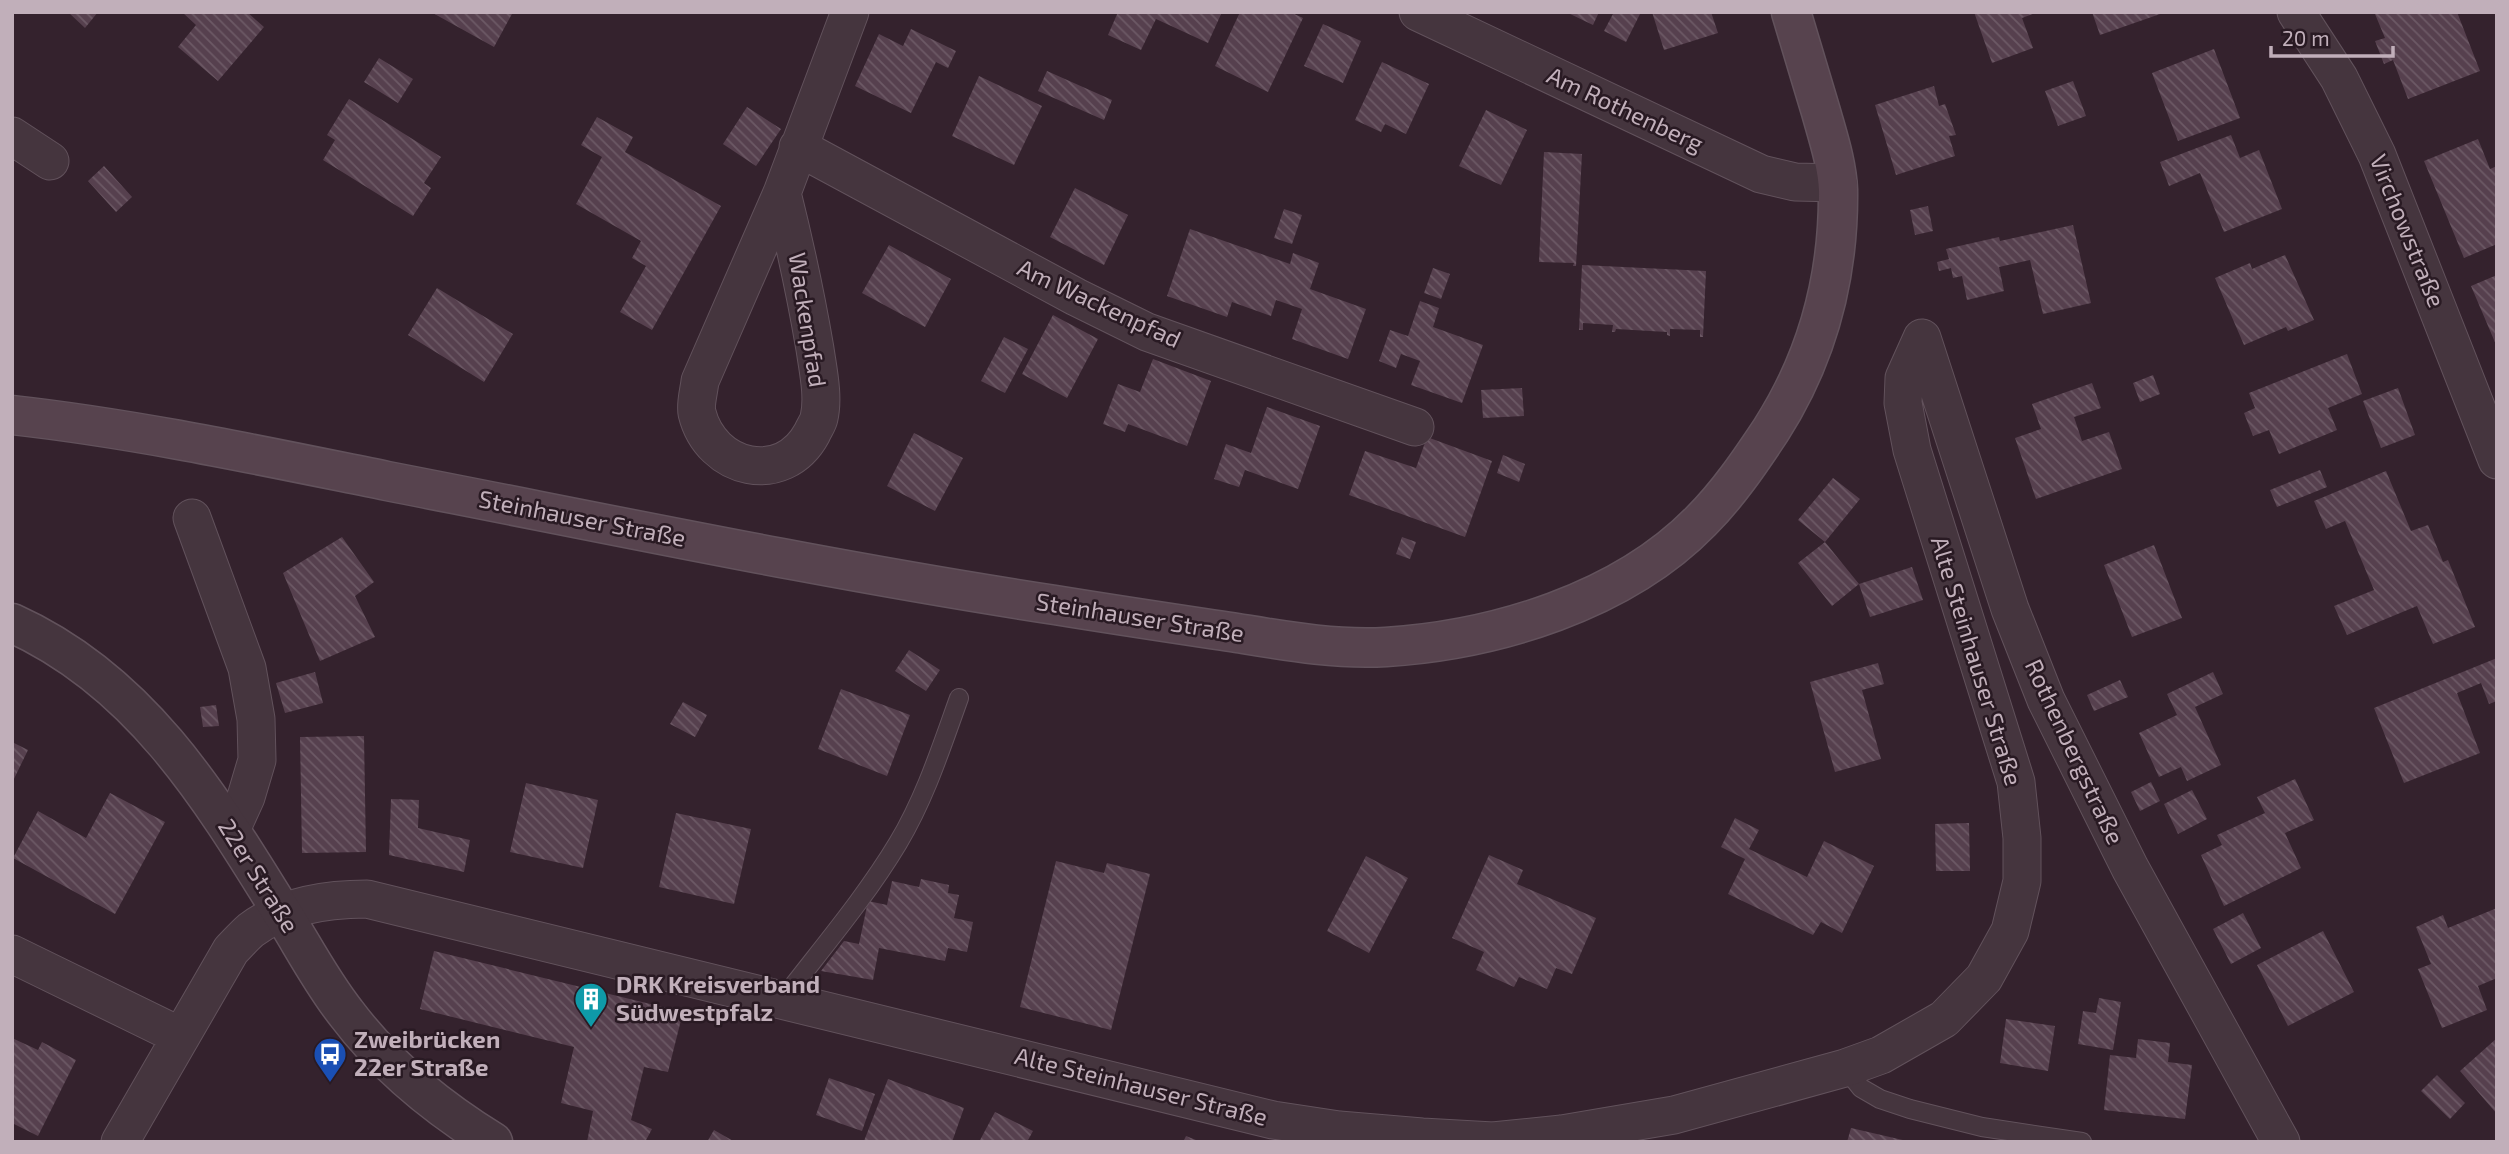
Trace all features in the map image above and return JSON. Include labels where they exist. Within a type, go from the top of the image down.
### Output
[{"type":"main road","name":"Steinhauser Straße","points":[[12,415],[211,446],[929,586],[1314,645],[1380,648],[1447,641],[1506,628],[1560,609],[1614,585],[1662,555],[1698,525],[1741,476],[1778,419],[1805,368],[1826,305],[1836,253],[1838,183],[1796,14]]},
{"type":"street","name":"Wackenpfad","points":[[782,193],[807,303],[820,380],[819,418],[805,446],[783,461],[756,466],[728,458],[707,439],[696,410],[700,382],[782,193],[850,12]]},
{"type":"street","name":"Am Rothenberg","points":[[1418,12],[1761,174],[1795,182],[1838,183]]},
{"type":"street","name":"Virchowstraße","points":[[2296,12],[2339,78],[2377,155],[2497,460]]},
{"type":"street","points":[[12,136],[50,161]]},
{"type":"street","name":"Am Wackenpfad","points":[[799,147],[1076,297],[1147,332],[1415,427]]},
{"type":"street","name":"Alte Steinhauser Straße","points":[[120,1142],[231,950],[251,930],[282,913],[307,904],[334,899],[367,899],[1273,1121],[1339,1130],[1493,1140],[1562,1135],[1674,1115],[1845,1068],[1881,1055],[1944,1019],[1984,978],[2010,931],[2022,881],[2022,838],[2016,782],[1912,450],[1903,403],[1904,378],[1922,338]]},
{"type":"street","name":"Rothenbergstraße","points":[[1922,338],[2010,609],[2046,700],[2130,868],[2281,1142]]},
{"type":"street","points":[[192,517],[247,668],[256,719],[257,760],[246,797],[231,830]]},
{"type":"street","name":"22er Straße","points":[[12,623],[37,634],[89,667],[143,715],[231,830],[346,1013],[386,1059],[437,1104],[494,1142]]},
{"type":"street","points":[[12,954],[180,1036]]},
{"type":"lane","points":[[783,999],[898,843],[928,785],[959,698]]},
{"type":"lane","points":[[1845,1068],[1861,1088],[1880,1099],[1910,1109],[1982,1127],[2082,1142]]},
{"type":"building","points":[[68,12],[98,12],[85,28]]},
{"type":"building","points":[[182,12],[247,12],[264,27],[218,81],[178,47],[196,25]]},
{"type":"building","points":[[431,12],[513,12],[494,47]]},
{"type":"building","points":[[1118,12],[1222,12],[1208,43],[1156,19],[1141,50],[1108,35]]},
{"type":"building","points":[[1240,12],[1290,12],[1303,18],[1268,92],[1215,66]]},
{"type":"building","points":[[1566,12],[1599,12],[1593,25]]},
{"type":"building","points":[[1614,12],[1641,12],[1626,42],[1604,31]]},
{"type":"building","points":[[1652,12],[1711,12],[1718,33],[1664,50]]},
{"type":"building","points":[[1974,12],[2038,12],[2022,18],[2033,48],[1992,63]]},
{"type":"building","points":[[2092,12],[2163,12],[2163,13],[2100,35]]},
{"type":"building","points":[[2457,12],[2480,71],[2408,99],[2393,60],[2384,64],[2375,41],[2385,38],[2375,14]]},
{"type":"building","points":[[1323,24],[1361,41],[1343,83],[1304,66]]},
{"type":"building","points":[[911,29],[956,51],[948,68],[936,62],[911,113],[855,86],[879,34],[903,46]]},
{"type":"building","points":[[2214,49],[2240,118],[2178,141],[2152,73]]},
{"type":"building","points":[[379,58],[413,79],[398,103],[364,82]]},
{"type":"building","points":[[1382,62],[1429,84],[1406,134],[1385,124],[1381,132],[1355,120]]},
{"type":"building","points":[[1047,71],[1112,100],[1104,120],[1038,91]]},
{"type":"building","points":[[979,76],[1042,106],[1014,165],[952,136]]},
{"type":"building","points":[[2073,81],[2086,116],[2058,126],[2045,91]]},
{"type":"building","points":[[1934,86],[1939,106],[1945,104],[1956,135],[1949,136],[1955,156],[1896,175],[1875,105]]},
{"type":"building","points":[[349,99],[441,157],[424,183],[431,188],[413,216],[323,160],[335,140],[327,135]]},
{"type":"building","points":[[747,107],[781,129],[756,166],[723,144]]},
{"type":"building","points":[[1486,110],[1527,130],[1501,185],[1459,166]]},
{"type":"building","points":[[597,117],[633,137],[625,152],[721,206],[652,330],[620,312],[646,266],[632,258],[641,241],[576,204],[602,157],[581,145]]},
{"type":"building","points":[[2231,135],[2240,158],[2259,150],[2282,209],[2224,232],[2200,173],[2169,186],[2160,162]]},
{"type":"building","points":[[2478,139],[2490,169],[2497,166],[2497,244],[2464,258],[2424,161]]},
{"type":"building","points":[[1544,152],[1582,154],[1576,266],[1573,266],[1574,263],[1539,262]]},
{"type":"building","points":[[104,166],[132,197],[116,212],[88,181]]},
{"type":"building","points":[[1075,188],[1128,215],[1104,265],[1050,237]]},
{"type":"building","points":[[1928,206],[1933,231],[1915,235],[1910,210]]},
{"type":"building","points":[[1284,209],[1302,215],[1292,244],[1274,238]]},
{"type":"building","points":[[2073,225],[2091,303],[2043,314],[2030,260],[1999,267],[2004,291],[1967,300],[1962,276],[1953,278],[1951,268],[1939,271],[1937,262],[1949,259],[1946,249],[1999,237],[2000,241]]},
{"type":"building","points":[[1190,229],[1290,264],[1293,253],[1319,263],[1310,289],[1366,309],[1348,359],[1292,339],[1302,309],[1276,300],[1271,316],[1232,302],[1227,317],[1167,296]]},
{"type":"building","points":[[889,245],[951,279],[925,327],[862,293]]},
{"type":"building","points":[[2285,255],[2314,320],[2288,331],[2286,327],[2244,345],[2215,278],[2250,263],[2252,269]]},
{"type":"building","points":[[1582,265],[1706,271],[1703,337],[1700,337],[1700,330],[1670,329],[1670,336],[1667,332],[1616,329],[1612,332],[1613,325],[1583,323],[1583,330],[1579,330]]},
{"type":"building","points":[[1433,268],[1450,274],[1441,299],[1424,293]]},
{"type":"building","points":[[2497,275],[2497,347],[2471,286]]},
{"type":"building","points":[[437,288],[513,334],[484,382],[408,335]]},
{"type":"building","points":[[1420,301],[1439,308],[1433,327],[1483,345],[1462,403],[1411,385],[1420,361],[1401,354],[1396,368],[1379,361],[1390,330],[1408,336]]},
{"type":"building","points":[[1053,315],[1098,339],[1067,398],[1022,374]]},
{"type":"building","points":[[1004,337],[1028,349],[1005,393],[981,381]]},
{"type":"building","points":[[2347,354],[2362,394],[2328,408],[2337,430],[2279,454],[2269,430],[2253,436],[2244,413],[2255,408],[2249,393]]},
{"type":"building","points":[[1153,359],[1211,381],[1187,446],[1128,424],[1125,432],[1103,424],[1118,384],[1140,392]]},
{"type":"building","points":[[2153,375],[2160,394],[2140,402],[2133,383]]},
{"type":"building","points":[[2092,383],[2101,408],[2074,417],[2082,441],[2109,432],[2122,469],[2036,499],[2015,438],[2041,429],[2032,404]]},
{"type":"building","points":[[1522,388],[1524,416],[1483,418],[1481,390]]},
{"type":"building","points":[[2398,388],[2415,435],[2381,448],[2363,401]]},
{"type":"building","points":[[1267,407],[1320,426],[1298,489],[1245,470],[1239,487],[1214,479],[1226,444],[1251,453]]},
{"type":"building","points":[[914,433],[963,458],[935,511],[887,486]]},
{"type":"building","points":[[1427,437],[1492,461],[1465,537],[1349,495],[1365,451],[1416,468]]},
{"type":"building","points":[[1503,455],[1525,464],[1519,482],[1497,473]]},
{"type":"building","points":[[2320,470],[2327,487],[2277,507],[2270,490]]},
{"type":"building","points":[[2386,471],[2411,531],[2428,525],[2443,562],[2448,560],[2475,627],[2433,644],[2417,606],[2347,635],[2334,606],[2374,590],[2345,521],[2326,529],[2314,501]]},
{"type":"building","points":[[1833,478],[1860,499],[1825,542],[1798,520]]},
{"type":"building","points":[[342,537],[374,582],[355,596],[375,637],[320,661],[283,573]]},
{"type":"building","points":[[1402,537],[1416,542],[1410,559],[1396,554]]},
{"type":"building","points":[[1825,542],[1859,584],[1832,606],[1798,563]]},
{"type":"building","points":[[2154,545],[2182,618],[2132,637],[2104,565]]},
{"type":"building","points":[[1912,567],[1923,600],[1870,617],[1859,584]]},
{"type":"building","points":[[909,650],[940,670],[926,691],[895,671]]},
{"type":"building","points":[[2497,658],[2497,701],[2489,704],[2481,683],[2457,693],[2480,753],[2404,783],[2374,708]]},
{"type":"building","points":[[1878,663],[1884,684],[1862,690],[1881,759],[1835,772],[1810,682]]},
{"type":"building","points":[[315,672],[323,703],[285,713],[276,683]]},
{"type":"building","points":[[2213,672],[2223,694],[2195,707],[2221,765],[2187,781],[2181,767],[2159,777],[2139,733],[2177,715],[2167,694]]},
{"type":"building","points":[[2120,680],[2128,697],[2094,711],[2087,695]]},
{"type":"building","points":[[841,689],[910,715],[887,776],[818,749]]},
{"type":"building","points":[[683,702],[707,715],[695,737],[670,724]]},
{"type":"building","points":[[216,705],[219,726],[203,727],[200,707]]},
{"type":"building","points":[[364,736],[366,852],[302,853],[300,737]]},
{"type":"building","points":[[12,742],[28,750],[12,783]]},
{"type":"building","points":[[2295,779],[2314,820],[2285,833],[2301,868],[2224,906],[2201,855],[2222,845],[2217,835],[2265,813],[2257,797]]},
{"type":"building","points":[[2151,782],[2160,801],[2140,811],[2131,792]]},
{"type":"building","points":[[526,783],[598,800],[583,868],[510,852]]},
{"type":"building","points":[[2192,790],[2207,819],[2178,834],[2164,804]]},
{"type":"building","points":[[110,793],[165,822],[115,914],[13,858],[38,811],[86,838]]},
{"type":"building","points":[[391,799],[419,800],[418,828],[470,840],[464,872],[389,855]]},
{"type":"building","points":[[676,813],[751,829],[734,904],[659,887]]},
{"type":"building","points":[[1735,818],[1759,830],[1749,849],[1807,877],[1824,841],[1874,866],[1842,933],[1821,922],[1813,935],[1728,894],[1745,859],[1721,847]]},
{"type":"building","points":[[1969,823],[1970,871],[1936,871],[1935,824]]},
{"type":"building","points":[[1489,855],[1523,870],[1517,884],[1596,918],[1572,974],[1556,968],[1547,989],[1519,977],[1514,987],[1476,970],[1484,952],[1452,938]]},
{"type":"building","points":[[1366,856],[1408,878],[1369,953],[1327,931]]},
{"type":"building","points":[[1056,861],[1104,873],[1107,863],[1150,874],[1111,1030],[1020,1007]]},
{"type":"building","points":[[921,879],[949,885],[948,893],[959,895],[954,918],[973,922],[967,952],[948,948],[945,961],[879,948],[873,980],[821,971],[844,941],[859,944],[868,901],[887,905],[892,881],[919,887]]},
{"type":"building","points":[[2497,908],[2497,978],[2478,986],[2487,1010],[2442,1028],[2418,969],[2431,964],[2416,927],[2443,915],[2448,928]]},
{"type":"building","points":[[2243,913],[2261,948],[2231,964],[2213,929]]},
{"type":"building","points":[[2323,931],[2354,992],[2288,1026],[2257,965]]},
{"type":"building","name":"DRK Kreisverband Südwestpfalz","points":[[434,951],[683,1012],[668,1072],[644,1067],[631,1120],[652,1129],[645,1142],[587,1142],[593,1111],[561,1103],[574,1047],[420,1009]]},
{"type":"building","points":[[2099,998],[2121,1002],[2113,1050],[2078,1044],[2083,1011],[2096,1013]]},
{"type":"building","points":[[2006,1019],[2055,1026],[2048,1071],[2000,1063]]},
{"type":"building","points":[[12,1038],[38,1050],[42,1042],[76,1060],[38,1136],[12,1123]]},
{"type":"building","points":[[2497,1038],[2497,1114],[2460,1071]]},
{"type":"building","points":[[2138,1039],[2170,1043],[2168,1062],[2192,1065],[2185,1119],[2104,1110],[2110,1055],[2136,1058]]},
{"type":"building","points":[[2437,1075],[2465,1103],[2450,1119],[2421,1091]]},
{"type":"building","points":[[829,1078],[875,1094],[862,1131],[816,1115]]},
{"type":"building","points":[[888,1079],[964,1108],[952,1142],[864,1141]]},
{"type":"building","points":[[995,1112],[1033,1131],[1027,1142],[979,1142]]},
{"type":"building","points":[[1851,1128],[1907,1141],[1907,1142],[1847,1142]]},
{"type":"building","points":[[714,1130],[735,1142],[707,1142]]},
{"type":"building","points":[[1186,1136],[1201,1142],[1183,1142]]},
{"type":"place","name":"DRK Kreisverband Südwestpfalz","points":[[591,1029]]},
{"type":"place","name":"Zweibrücken 22er Straße","points":[[330,1084]]}]
